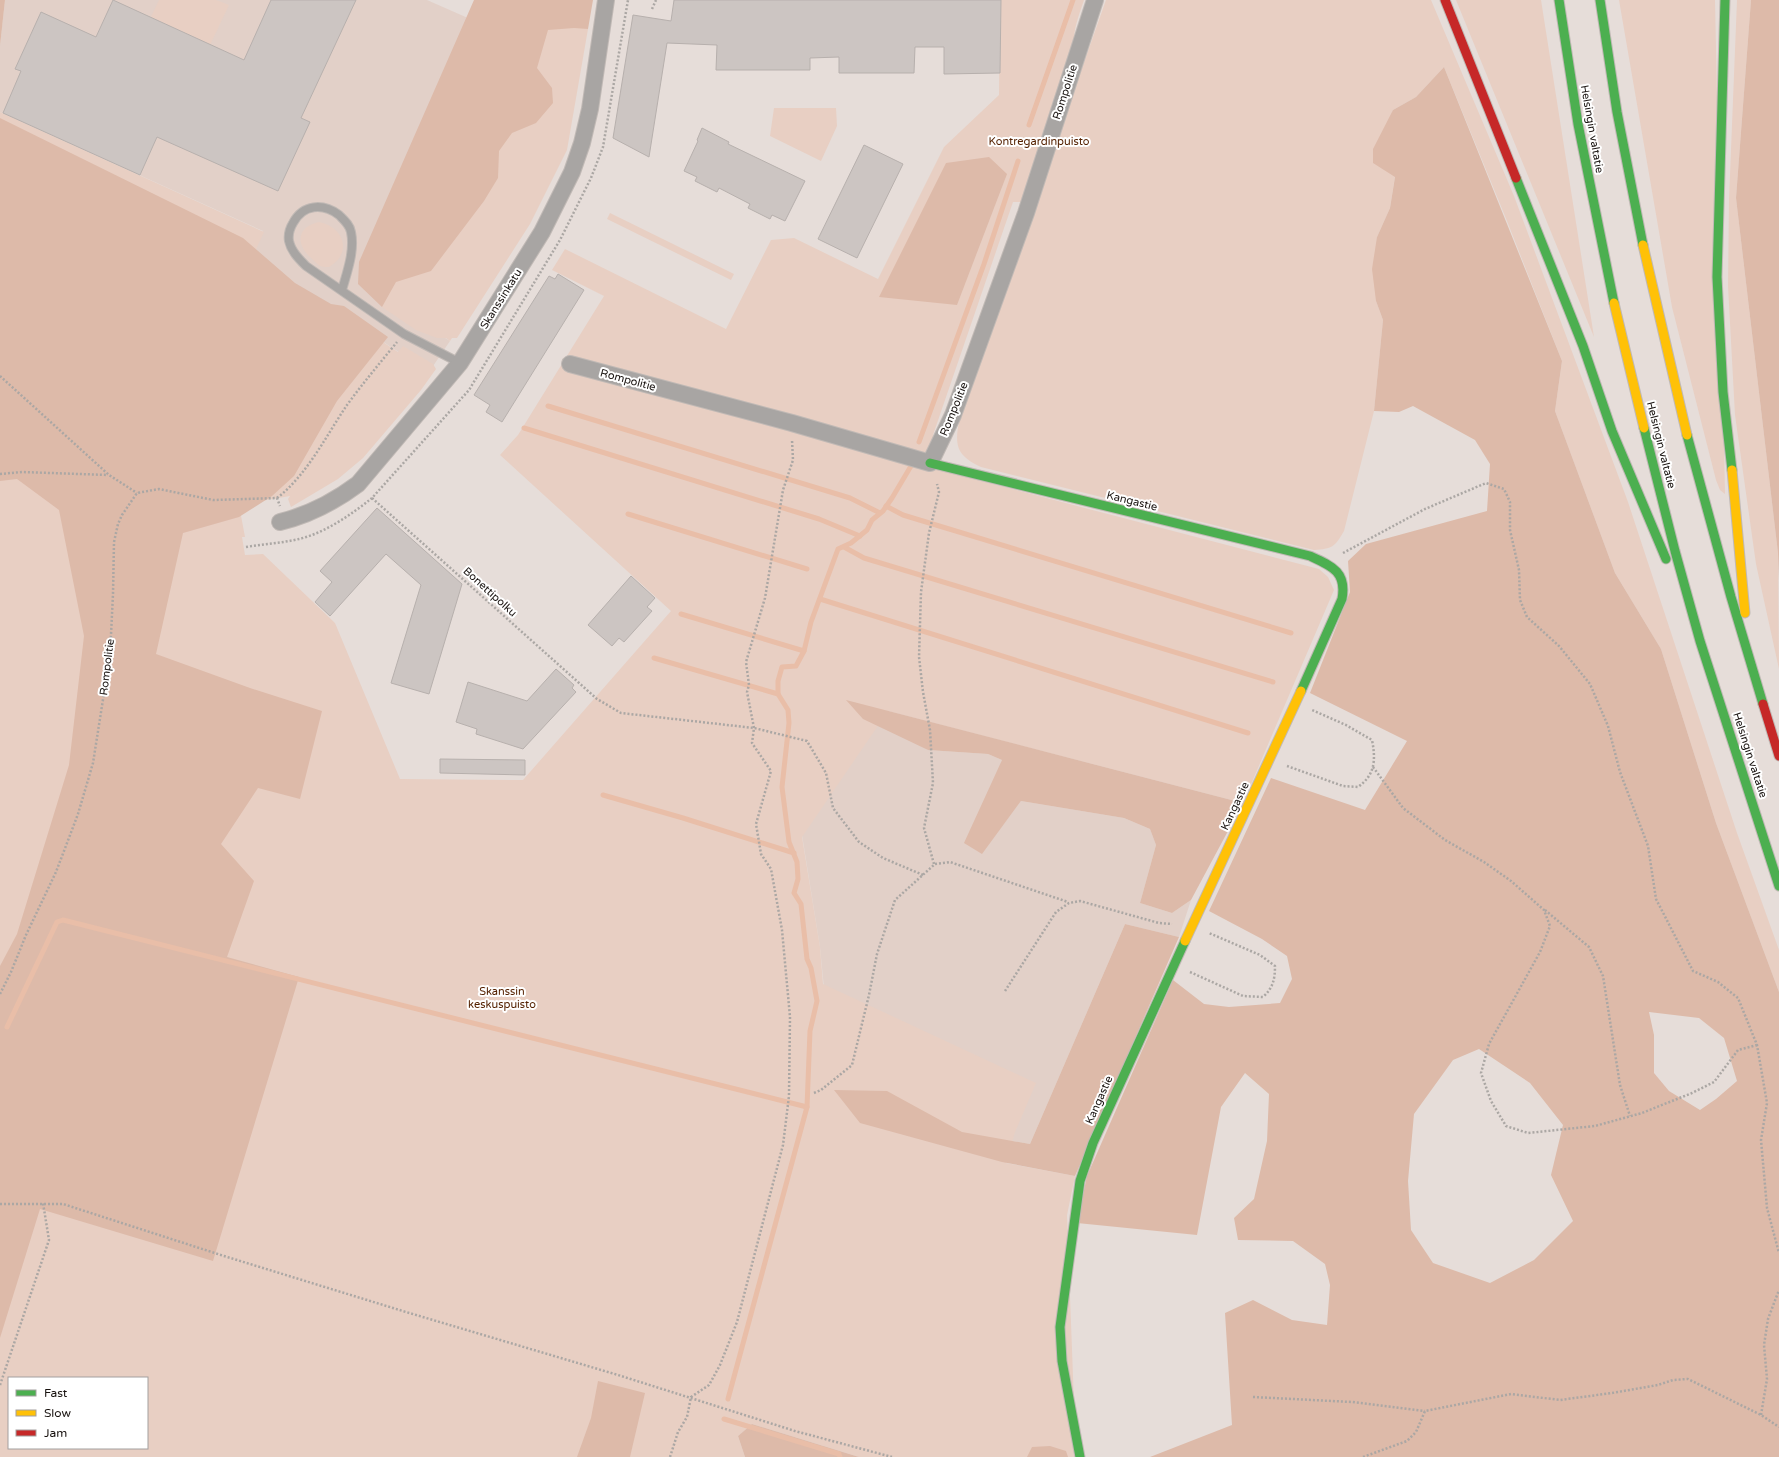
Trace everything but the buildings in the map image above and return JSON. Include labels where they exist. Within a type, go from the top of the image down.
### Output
[{"type":"main road","points":[[1445,0],[1583,346],[1612,431],[1700,641]]},
{"type":"main road","name":"Helsingin valtatie","points":[[1559,0],[1578,124],[1619,327],[1675,551],[1700,641],[1779,886]]},
{"type":"main road","points":[[1600,0],[1617,112],[1658,314],[1713,539],[1749,662],[1779,756]]},
{"type":"main road","points":[[1725,0],[1717,277],[1723,392],[1735,500],[1749,662]]},
{"type":"main road","name":"Kangastie","points":[[930,463],[1310,556],[1333,568],[1340,576],[1344,587],[1342,599],[1296,703],[1192,925],[1093,1143],[1080,1181],[1073,1222],[1060,1327],[1062,1361],[1080,1457]]},
{"type":"street","name":"Skanssinkatu","points":[[280,522],[300,517],[317,509],[340,497],[358,484],[460,363],[542,232],[572,172],[582,143],[590,109],[606,0]]},
{"type":"street","name":"Rompolitie","points":[[570,364],[792,423],[930,463],[953,415],[1026,213],[1094,0]]},
{"type":"lane","points":[[342,290],[350,257],[351,231],[345,220],[333,211],[318,206],[308,208],[300,213],[290,229],[289,241],[295,255],[306,266],[404,334],[460,363]]},
{"type":"path","points":[[652,9],[656,0]]},
{"type":"path","points":[[0,376],[109,475],[137,493],[159,489],[214,500],[277,498],[301,475],[348,404],[404,334]]},
{"type":"path","points":[[670,1457],[678,1432],[687,1417],[691,1397],[710,1385],[720,1365],[737,1322],[783,1145],[789,1096],[790,1017],[782,930],[771,869],[761,854],[756,824],[771,772],[752,743],[754,728],[747,692],[749,685],[746,662],[765,598],[783,490],[793,460],[792,423]]},
{"type":"path","points":[[930,463],[939,492],[929,534],[921,592],[919,657],[922,692],[930,730],[932,783],[924,828],[934,864]]},
{"type":"path","points":[[0,474],[22,472],[109,475]]},
{"type":"path","points":[[1326,563],[1425,509],[1486,483],[1504,489],[1510,502],[1510,530],[1519,570],[1520,600],[1527,617],[1558,646],[1590,684],[1608,726],[1620,772],[1648,846],[1656,899],[1693,971],[1718,982],[1738,998],[1757,1045],[1767,1103],[1761,1140],[1767,1208],[1779,1253]]},
{"type":"path","name":"Rompolitie","points":[[0,994],[56,872],[78,814],[93,763],[110,655],[114,542],[118,524],[122,515],[137,493]]},
{"type":"path","points":[[277,498],[280,506],[280,522]]},
{"type":"path","name":"Bonettipolku","points":[[372,498],[598,699],[621,713],[754,728],[807,741],[826,773],[833,808],[858,842],[883,858],[923,875]]},
{"type":"path","points":[[1270,759],[1343,786],[1358,787],[1366,781],[1373,767],[1375,754],[1372,740],[1346,725],[1296,703]]},
{"type":"path","points":[[1373,767],[1403,808],[1445,840],[1484,862],[1511,881],[1589,947],[1603,976],[1620,1085],[1630,1116]]},
{"type":"path","points":[[814,1093],[852,1065],[869,996],[877,954],[895,900],[934,864],[950,862],[1069,902],[1080,901],[1159,923],[1192,925],[1260,955],[1274,966],[1275,978],[1270,990],[1263,997],[1243,996],[1174,965]]},
{"type":"path","points":[[1005,990],[1056,912],[1069,902]]},
{"type":"path","points":[[1544,910],[1550,926],[1540,952],[1489,1044],[1481,1073],[1491,1101],[1506,1126],[1528,1133],[1595,1126],[1630,1116],[1692,1093],[1714,1082],[1738,1050],[1757,1045]]},
{"type":"path","points":[[0,1385],[49,1240],[43,1203]]},
{"type":"path","points":[[0,1204],[63,1204],[239,1261],[691,1397],[795,1431],[892,1457]]},
{"type":"path","points":[[1761,1415],[1767,1379],[1764,1344],[1768,1319],[1779,1290]]},
{"type":"path","points":[[1252,1398],[1352,1402],[1425,1411],[1511,1394],[1560,1400],[1612,1393],[1658,1385],[1673,1380],[1688,1379],[1761,1415],[1779,1427]]},
{"type":"path","points":[[1363,1457],[1407,1441],[1416,1432],[1425,1411]]},
{"type":"shaded area","points":[[0,0],[5,0],[0,46]]},
{"type":"shaded area","points":[[5,0],[427,0],[477,22],[361,283],[450,341],[429,372],[253,256],[263,231],[0,112],[0,46]]},
{"type":"shaded area","points":[[474,0],[593,0],[588,29],[574,28],[548,30],[537,68],[552,88],[553,103],[536,123],[512,133],[499,151],[498,178],[484,201],[431,271],[396,282],[382,307],[358,284],[359,262]]},
{"type":"shaded area","points":[[1751,0],[1779,0],[1779,580],[1778,553],[1736,198]]},
{"type":"shaded area","points":[[1444,67],[1562,361],[1555,411],[1615,573],[1661,649],[1716,823],[1779,992],[1779,1457],[1150,1457],[1232,1425],[1225,1313],[1253,1300],[1292,1320],[1327,1325],[1330,1285],[1325,1264],[1293,1241],[1238,1240],[1234,1218],[1254,1199],[1267,1141],[1269,1094],[1245,1073],[1221,1107],[1197,1235],[1077,1223],[1087,1176],[1173,980],[1204,1004],[1229,1007],[1280,1003],[1292,979],[1287,956],[1262,939],[1209,911],[1271,778],[1365,810],[1407,741],[1310,693],[1350,592],[1348,561],[1366,544],[1487,511],[1490,464],[1475,440],[1413,406],[1399,412],[1374,411],[1383,320],[1376,301],[1372,269],[1377,237],[1390,208],[1395,177],[1373,163],[1373,149],[1393,110],[1416,97]],"holes":[[[1649,1012],[1699,1018],[1724,1038],[1737,1081],[1716,1099],[1700,1110],[1669,1091],[1654,1073],[1654,1035]],[[1479,1049],[1530,1083],[1563,1125],[1551,1175],[1573,1221],[1534,1260],[1490,1283],[1433,1263],[1411,1230],[1408,1181],[1414,1114],[1453,1060]]]},
{"type":"shaded area","points":[[0,118],[243,238],[295,283],[331,304],[344,306],[388,337],[337,401],[294,476],[272,496],[239,517],[183,533],[156,654],[250,688],[322,711],[300,799],[258,788],[221,844],[254,881],[227,957],[299,977],[213,1261],[40,1209],[0,1338],[0,966],[17,934],[69,765],[84,636],[59,510],[17,479],[0,481]]},
{"type":"shaded area","points":[[989,157],[1007,174],[957,305],[879,297],[946,163]]},
{"type":"shaded area","points":[[846,700],[928,750],[988,754],[1002,760],[982,853],[1021,801],[1124,818],[1150,829],[1156,845],[1140,903],[1172,913],[1191,900],[1179,937],[1125,924],[1030,1144],[962,1132],[834,1090],[820,947],[794,785]]},
{"type":"shaded area","points":[[846,700],[1243,803],[1191,900],[1172,913],[1140,903],[1156,845],[1150,829],[1124,818],[1021,801],[982,854],[964,843],[1002,760],[988,754],[928,750],[863,719]]},
{"type":"shaded area","points":[[1125,924],[1179,937],[1075,1176],[1002,1162],[860,1123],[834,1090],[887,1091],[962,1132],[1030,1144]]},
{"type":"shaded area","points":[[598,1381],[645,1393],[630,1457],[577,1457],[591,1418]]},
{"type":"shaded area","points":[[752,1424],[859,1457],[745,1457],[738,1436]]},
{"type":"shaded area","points":[[1050,1446],[1066,1451],[1068,1457],[1027,1457],[1032,1447]]},
{"type":"green space","points":[[159,0],[216,0],[229,5],[210,45],[151,17]]},
{"type":"green space","points":[[487,0],[588,29],[567,150],[530,224],[457,338],[452,338],[450,341],[446,338],[437,338],[416,330],[382,307]]},
{"type":"green space","points":[[1000,0],[1084,0],[1074,36],[1075,52],[1081,71],[1106,0],[1431,0],[1514,196],[1628,502],[1737,833],[1779,950],[1779,992],[1716,823],[1661,649],[1615,573],[1555,411],[1562,361],[1444,67],[1416,97],[1393,110],[1374,163],[1395,176],[1390,208],[1377,237],[1376,301],[1383,320],[1374,411],[1344,531],[1335,544],[1329,548],[1314,550],[981,467],[963,455],[957,438],[959,422],[1035,202],[1013,202],[933,435],[935,469],[1319,569],[1328,577],[1334,590],[1243,803],[888,711],[802,837],[820,947],[823,984],[1036,1083],[1015,1132],[1006,1163],[1075,1176],[1067,1215],[1076,1457],[859,1457],[752,1424],[738,1436],[745,1457],[0,1457],[0,112],[264,232],[253,256],[398,352],[403,346],[433,364],[436,369],[421,390],[363,458],[338,479],[291,507],[288,499],[290,496],[239,505],[245,537],[242,537],[245,555],[263,554],[335,623],[400,779],[523,780],[671,611],[500,455],[518,435],[604,296],[552,270],[565,249],[726,329],[771,240],[794,238],[878,279],[944,147],[999,95]]},
{"type":"green space","points":[[1456,0],[1541,0],[1594,337]]},
{"type":"green space","points":[[1619,0],[1715,0],[1725,494],[1720,490],[1716,480],[1672,307]]},
{"type":"green space","points":[[1737,0],[1751,0],[1736,198],[1778,553],[1779,669],[1756,564],[1735,415],[1728,286],[1729,200]]},
{"type":"green space","points":[[774,108],[836,108],[837,126],[821,161],[770,136]]},
{"type":"green space","points":[[610,213],[734,274],[731,280],[607,219]]},
{"type":"green space","points":[[319,222],[334,229],[342,241],[343,248],[341,255],[329,267],[320,266],[302,247],[301,236],[303,232],[312,224]]},
{"type":"waterway","points":[[1029,125],[1073,0]]},
{"type":"waterway","points":[[919,442],[984,264],[1018,161]]},
{"type":"waterway","points":[[548,406],[850,498],[880,513]]},
{"type":"waterway","points":[[524,428],[819,519],[860,536]]},
{"type":"waterway","points":[[728,1399],[807,1107],[810,1031],[817,1001],[811,968],[807,959],[801,904],[794,893],[798,879],[797,862],[789,842],[782,787],[789,723],[788,710],[778,694],[778,681],[782,667],[796,666],[804,651],[811,622],[838,549],[851,543],[867,530],[872,520],[883,511],[892,498],[911,466]]},
{"type":"waterway","points":[[886,506],[903,515],[1291,633]]},
{"type":"waterway","points":[[628,514],[807,569]]},
{"type":"waterway","points":[[844,547],[864,558],[1273,682]]},
{"type":"waterway","points":[[820,599],[1248,733]]},
{"type":"waterway","points":[[681,614],[804,651]]},
{"type":"waterway","points":[[654,658],[778,694]]},
{"type":"waterway","points":[[603,795],[683,818],[794,853]]},
{"type":"waterway","points":[[7,1027],[57,922],[63,920],[807,1107]]},
{"type":"waterway","points":[[724,1419],[839,1454],[840,1457]]},
{"type":"traffic: fast","points":[[1559,0],[1578,124],[1614,303]]},
{"type":"traffic: fast","points":[[1600,0],[1617,112],[1643,245]]},
{"type":"traffic: fast","points":[[1725,0],[1717,277],[1723,392],[1732,470]]},
{"type":"traffic: fast","points":[[1516,178],[1583,346],[1612,431],[1666,559]]},
{"type":"traffic: fast","points":[[1644,428],[1675,551],[1700,641],[1779,886]]},
{"type":"traffic: fast","points":[[1687,435],[1731,597],[1763,704]]},
{"type":"traffic: fast","points":[[930,463],[1310,556],[1325,563],[1340,576],[1343,590],[1342,599],[1301,691]]},
{"type":"traffic: fast","points":[[1080,1457],[1062,1361],[1060,1327],[1080,1181],[1093,1143],[1185,941]]},
{"type":"traffic: slow","points":[[1643,245],[1687,435]]},
{"type":"traffic: slow","points":[[1614,303],[1644,428]]},
{"type":"traffic: slow","points":[[1732,470],[1745,613]]},
{"type":"traffic: slow","points":[[1185,941],[1301,691]]},
{"type":"traffic: jam","points":[[1445,0],[1516,178]]},
{"type":"traffic: jam","points":[[1763,704],[1779,756]]},
{"type":"park label","name":"Kontregardinpuisto","points":[[1039,141]]},
{"type":"park label","name":"Skanssin keskuspuisto","points":[[502,997]]}]
